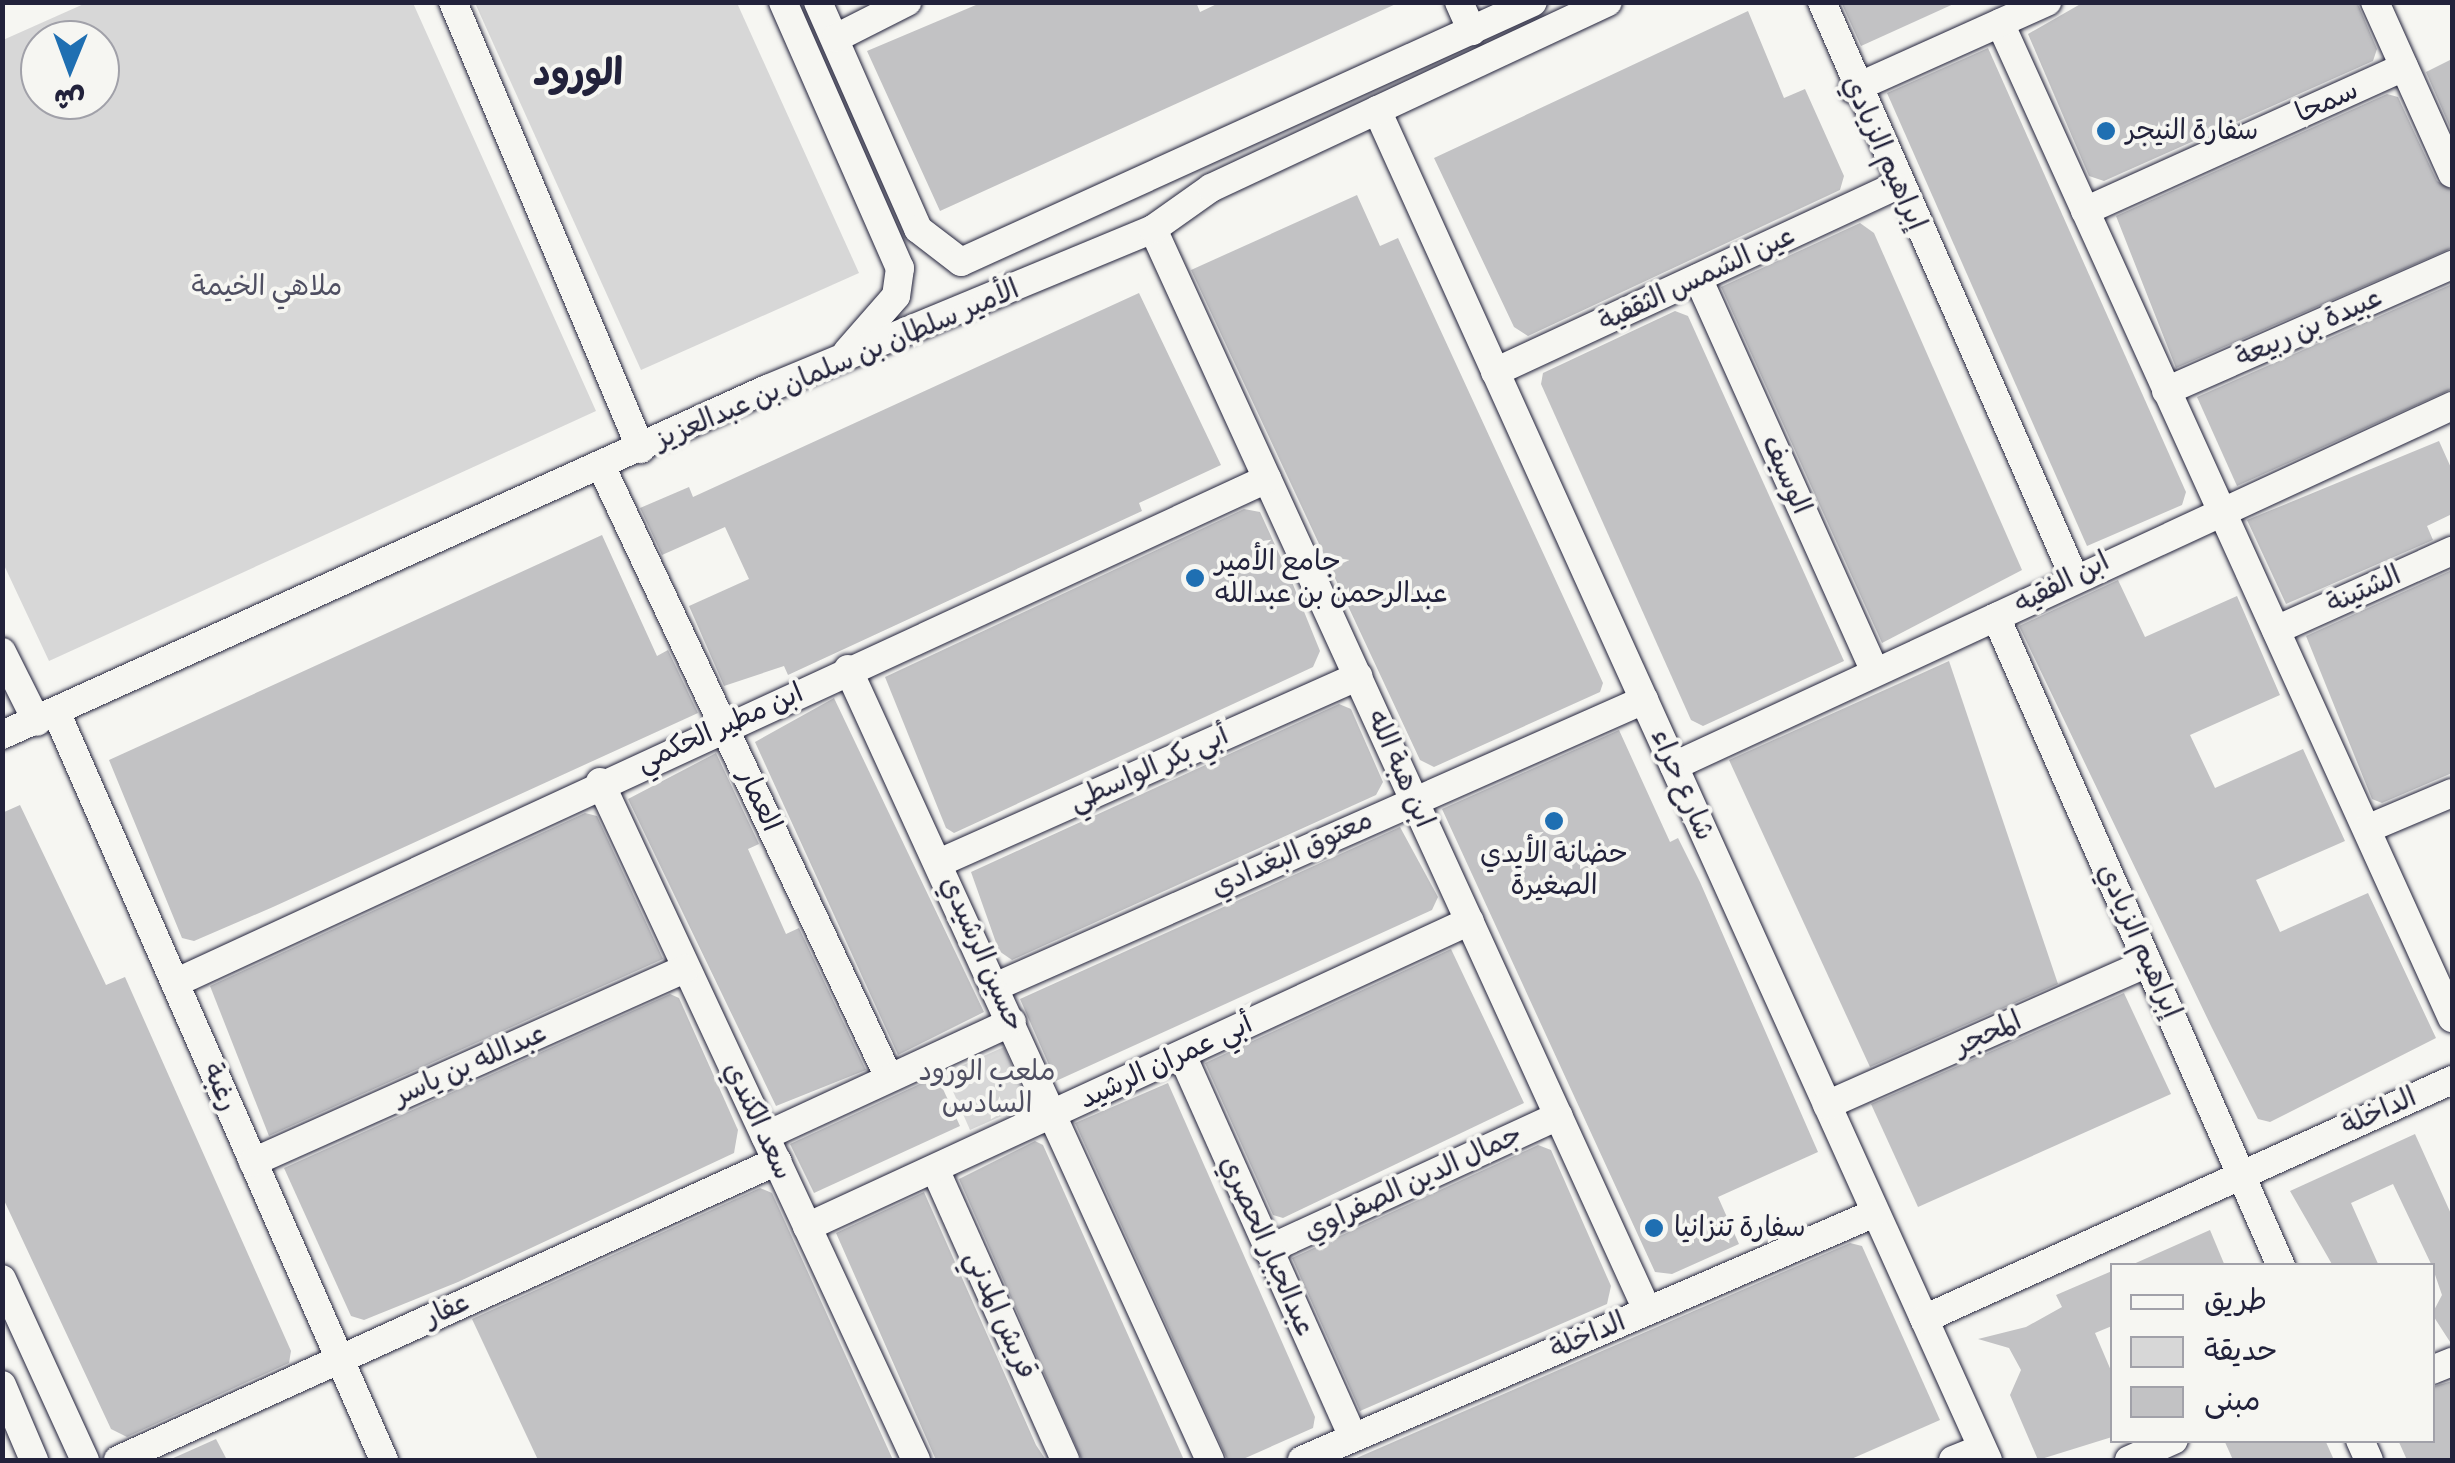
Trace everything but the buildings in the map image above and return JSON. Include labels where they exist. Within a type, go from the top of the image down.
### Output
[{"type":"street","points":[[453,2],[641,449]]},
{"type":"street","points":[[783,2],[900,268],[896,296],[832,366]]},
{"type":"street","points":[[818,2],[836,38],[907,2]]},
{"type":"street","points":[[1459,2],[1472,31]]},
{"type":"street","name":"الأمير سلطان بن سلمان بن عبدالعزيز","points":[[836,38],[918,229],[960,262],[1190,164],[1532,2]]},
{"type":"street","name":"الأمير سلطان بن سلمان بن عبدالعزيز","points":[[2,735],[641,449],[1153,228],[1211,188],[1608,2]]},
{"type":"street","name":"إبراهيم الزيادي","points":[[1822,2],[1853,89],[2072,575]]},
{"type":"street","points":[[1853,89],[2046,2]]},
{"type":"street","points":[[2375,2],[2452,173]]},
{"type":"street","points":[[2000,23],[2452,1018]]},
{"type":"street","name":"سمحا","points":[[2085,210],[2404,67]]},
{"type":"street","name":"شارع حراء","points":[[1377,110],[1985,1454]]},
{"type":"street","points":[[1246,138],[1246,158],[1262,164]]},
{"type":"street","points":[[1190,164],[1211,188]]},
{"type":"street","name":"عين الشمس الثقفية","points":[[1496,372],[1898,186]]},
{"type":"street","name":"ابن هبة الله","points":[[1153,228],[1647,1310]]},
{"type":"street","name":"عبيدة بن ربيعة","points":[[2166,391],[2452,265]]},
{"type":"street","name":"الوسيف","points":[[1698,278],[1875,672]]},
{"type":"street","name":"ابن الفقيه","points":[[1674,766],[1996,617],[2072,575],[2452,406]]},
{"type":"street","name":"العمار","points":[[602,468],[889,1078]]},
{"type":"street","name":"ابن مطير الحكمي","points":[[176,983],[600,782],[1267,478]]},
{"type":"street","name":"الشتينة","points":[[2276,630],[2452,551]]},
{"type":"street","name":"إبراهيم الزيادي","points":[[1996,617],[2281,1263]]},
{"type":"street","name":"رغبة","points":[[2,652],[47,718],[176,983],[384,1460]]},
{"type":"street","name":"حسين الرشيدي","points":[[848,669],[940,862],[1210,1460]]},
{"type":"street","name":"أبي بكر الواسطي","points":[[940,862],[1358,676]]},
{"type":"street","name":"معتوق البغدادي","points":[[996,987],[1644,700]]},
{"type":"street","name":"سعد الكندي","points":[[600,782],[916,1460]]},
{"type":"street","points":[[2367,829],[2452,793]]},
{"type":"street","name":"أبي عمران الرشيد","points":[[807,1227],[1470,921]]},
{"type":"street","name":"المحجر","points":[[1827,1105],[2148,963]]},
{"type":"street","name":"عبدالله بن ياسر","points":[[253,1162],[686,968]]},
{"type":"street","points":[[765,1136],[1012,1022]]},
{"type":"street","name":"عبدالجبار الحصري","points":[[1182,1055],[1352,1438]]},
{"type":"street","name":"الداخلة","points":[[1924,1319],[2452,1080]]},
{"type":"street","name":"جمال الدين الصفراوي","points":[[1267,1250],[1558,1116]]},
{"type":"street","name":"عفار","points":[[118,1460],[777,1162]]},
{"type":"street","name":"قريش المدني","points":[[934,1169],[1065,1460]]},
{"type":"street","name":"الداخلة","points":[[1302,1460],[1876,1212]]},
{"type":"street","points":[[2,1279],[85,1460]]},
{"type":"street","points":[[2,1386],[32,1460]]},
{"type":"street","points":[[2130,1460],[2167,1443]]},
{"type":"street","points":[[1953,1460],[1985,1454]]},
{"type":"green space","name":"ملاهي الخيمة","points":[[86,3],[413,3],[596,411],[49,661],[3,563],[3,40],[20,32],[20,120],[120,120],[120,20],[48,20]]},
{"type":"green space","points":[[475,3],[737,3],[859,273],[641,370]]},
{"type":"green space","name":"ملعب الورود السادس","points":[[1004,1047],[1029,1104],[970,1130],[945,1073]]},
{"type":"place","name":"سفارة النيجر","points":[[2106,131]]},
{"type":"place","name":"جامع الأمير عبدالرحمن بن عبدالله","points":[[1195,578]]},
{"type":"place","name":"حضانة الأيدي الصغيرة","points":[[1554,821]]},
{"type":"place","name":"سفارة تنزانيا","points":[[1654,1228]]},
{"type":"district","name":"الورود","points":[[578,74]]}]
